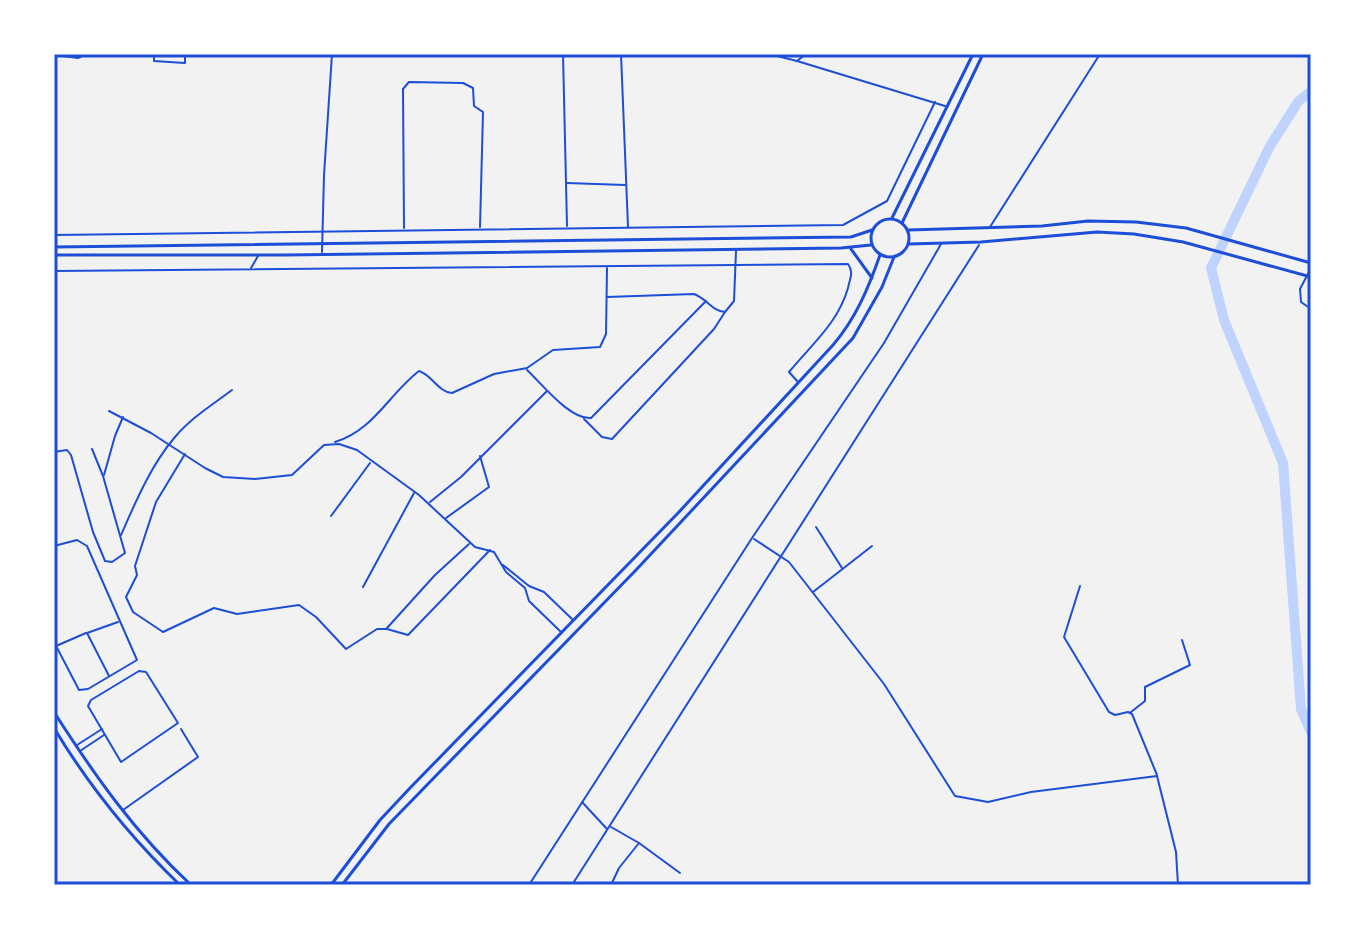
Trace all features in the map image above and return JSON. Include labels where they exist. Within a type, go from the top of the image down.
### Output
[{"type":"street","points":[[54,55],[78,58],[87,54]]},
{"type":"street","points":[[154,54],[154,61],[185,63],[185,54]]},
{"type":"street","points":[[322,254],[332,54]]},
{"type":"street","points":[[563,54],[568,227]]},
{"type":"street","points":[[621,54],[628,227]]},
{"type":"street","points":[[769,54],[946,106]]},
{"type":"street","points":[[797,61],[806,54]]},
{"type":"street","points":[[892,218],[973,54]]},
{"type":"street","points":[[902,223],[983,54]]},
{"type":"street","points":[[990,228],[1100,54]]},
{"type":"street","points":[[404,230],[403,89],[409,82],[463,83],[473,88],[474,106],[483,112],[480,228]]},
{"type":"street","points":[[54,235],[830,226],[851,223],[888,199],[936,102]]},
{"type":"street","points":[[566,183],[627,186]]},
{"type":"street","points":[[894,257],[880,255],[871,245],[872,230],[877,223],[892,218],[902,223],[908,230],[909,244]]},
{"type":"street","points":[[908,230],[1114,221],[1186,228],[1311,263]]},
{"type":"street","points":[[54,247],[851,237],[872,230]]},
{"type":"street","points":[[342,885],[389,824],[733,468],[853,338],[882,287],[894,257],[909,244],[981,242],[1097,232],[1149,236],[1183,242],[1311,277]]},
{"type":"street","points":[[572,885],[981,242]]},
{"type":"street","points":[[529,885],[752,538],[884,343],[942,243]]},
{"type":"street","points":[[54,255],[850,248],[871,245]]},
{"type":"street","points":[[850,248],[872,278]]},
{"type":"street","points":[[526,369],[602,437],[612,439],[714,329],[734,301],[736,249]]},
{"type":"street","points":[[253,266],[259,255]]},
{"type":"street","points":[[331,885],[380,820],[688,503],[796,381],[849,327],[880,255]]},
{"type":"street","points":[[54,271],[253,266],[607,267],[735,260],[838,262],[851,266],[852,273],[840,311],[789,374],[796,381]]},
{"type":"street","points":[[109,411],[223,477],[283,477],[299,471],[318,449],[356,435],[419,371],[448,393],[494,374],[526,369],[553,350],[595,349],[603,344],[607,267]]},
{"type":"street","points":[[1311,268],[1300,289],[1301,302],[1311,309]]},
{"type":"street","points":[[606,297],[694,294],[718,311],[725,312]]},
{"type":"street","points":[[584,419],[591,418],[706,301]]},
{"type":"street","points":[[120,536],[147,478],[169,444],[197,416],[232,390]]},
{"type":"street","points":[[429,504],[548,390]]},
{"type":"street","points":[[103,476],[123,417]]},
{"type":"street","points":[[330,444],[347,446],[415,492],[478,549],[490,550],[497,555],[525,588],[529,601],[566,641]]},
{"type":"street","points":[[54,452],[67,450],[71,455],[93,532],[105,561],[112,562],[125,553],[92,449]]},
{"type":"street","points":[[185,454],[156,502],[135,566],[137,575],[126,597],[133,612],[166,633],[214,608],[237,614],[299,605],[316,617],[346,649],[377,629],[408,635],[490,550]]},
{"type":"street","points":[[445,519],[489,487],[480,456]]},
{"type":"street","points":[[331,516],[371,462]]},
{"type":"street","points":[[363,587],[415,492]]},
{"type":"street","points":[[816,527],[843,569]]},
{"type":"street","points":[[752,538],[782,556],[884,684],[955,796],[988,802],[1031,792],[1157,776]]},
{"type":"street","points":[[54,546],[77,540],[87,546],[137,660],[88,689],[79,690],[55,644],[118,621]]},
{"type":"street","points":[[387,629],[435,575],[470,543]]},
{"type":"street","points":[[812,593],[872,546]]},
{"type":"street","points":[[502,564],[529,586],[544,592],[574,621]]},
{"type":"street","points":[[1080,586],[1064,637],[1109,712],[1115,715],[1130,712],[1145,701],[1145,687],[1190,665],[1182,640]]},
{"type":"street","points":[[87,633],[110,677]]},
{"type":"street","points":[[141,670],[146,672],[178,723],[123,762],[105,734],[88,706],[89,702],[141,670]]},
{"type":"street","points":[[54,712],[101,784],[191,885]]},
{"type":"street","points":[[1130,712],[1161,784],[1176,852],[1178,885]]},
{"type":"street","points":[[54,728],[98,794],[126,829],[180,885]]},
{"type":"street","points":[[76,746],[102,729]]},
{"type":"street","points":[[122,810],[198,757],[181,729]]},
{"type":"street","points":[[79,751],[105,734]]},
{"type":"street","points":[[582,802],[609,828],[639,843],[680,873]]},
{"type":"street","points":[[611,885],[619,868],[639,843]]},
{"type":"waterway","points":[[1311,91],[1298,102],[1270,146],[1211,268],[1224,320],[1283,463],[1301,709],[1311,732]]}]
